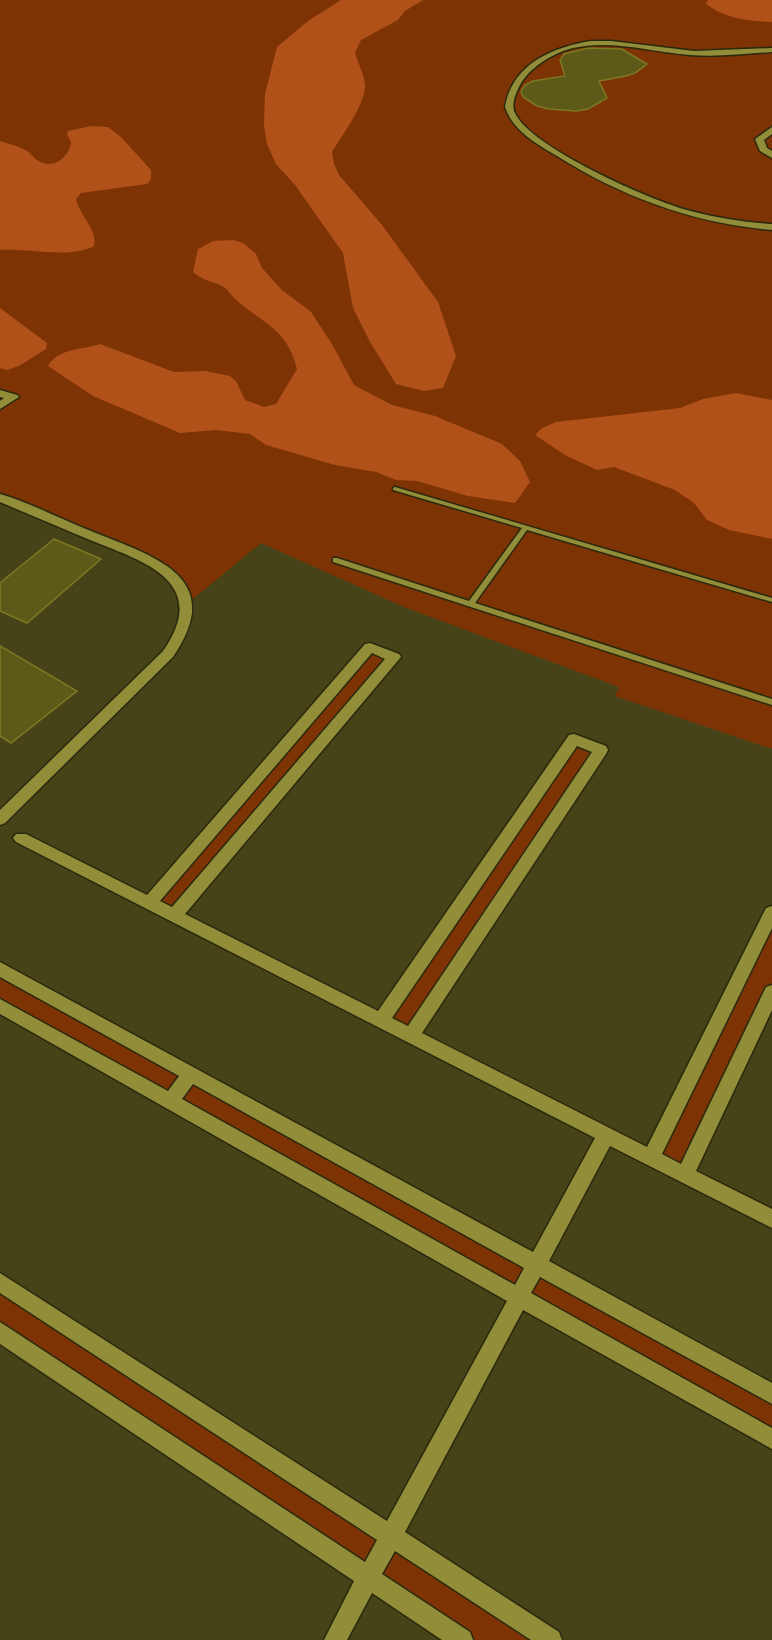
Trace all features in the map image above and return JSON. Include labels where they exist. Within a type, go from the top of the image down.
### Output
[{"type":"street","points":[[772,50],[708,53],[606,42],[571,45],[548,55],[526,72],[513,87],[509,107],[517,122],[541,142],[638,198],[701,218],[772,227]]},
{"type":"street","points":[[772,130],[759,139],[763,148],[772,155]]},
{"type":"street","points":[[0,393],[13,397],[0,406]]},
{"type":"street","points":[[0,498],[157,563],[177,582],[183,593],[188,616],[180,639],[168,654],[0,819]]},
{"type":"street","points":[[149,903],[370,647],[394,657],[174,916]]},
{"type":"street","points":[[381,1021],[574,739],[601,750],[411,1036]]},
{"type":"street","points":[[21,838],[772,1219]]},
{"type":"street","points":[[651,1158],[772,912]]},
{"type":"street","points":[[0,969],[772,1394]]},
{"type":"street","points":[[685,1175],[772,992]]},
{"type":"street","points":[[0,1006],[772,1439]]},
{"type":"street","points":[[170,1102],[190,1074]]},
{"type":"street","points":[[335,1640],[606,1135]]},
{"type":"street","points":[[1,1286],[551,1640]]},
{"type":"street","points":[[0,1332],[462,1640]]},
{"type":"lane","points":[[395,489],[772,600]]},
{"type":"lane","points":[[470,604],[526,527]]},
{"type":"lane","points":[[335,560],[772,702]]},
{"type":"shaded area","points":[[0,0],[772,0],[772,749],[615,696],[619,687],[404,607],[261,543],[187,604],[167,571],[0,498]]},
{"type":"shaded area","points":[[341,0],[423,0],[405,11],[398,20],[361,40],[355,53],[365,85],[362,101],[332,152],[339,175],[382,225],[438,302],[456,356],[443,388],[424,391],[396,384],[370,342],[353,308],[343,253],[295,185],[276,164],[267,144],[264,126],[265,94],[277,47],[308,21]]},
{"type":"shaded area","points":[[708,0],[772,0],[772,22],[729,16],[706,4]]},
{"type":"shaded area","points":[[91,126],[108,127],[121,137],[151,170],[151,179],[147,184],[81,193],[76,199],[93,234],[94,246],[73,252],[0,250],[0,141],[24,149],[36,159],[48,164],[59,161],[67,153],[71,142],[67,135],[68,131]]},
{"type":"shaded area","points":[[233,240],[243,243],[256,254],[262,268],[282,290],[311,312],[332,344],[354,385],[392,405],[435,416],[502,444],[520,461],[530,482],[515,503],[468,496],[417,481],[396,480],[376,472],[335,465],[266,445],[250,434],[216,430],[180,433],[93,396],[48,366],[52,360],[71,350],[100,344],[174,372],[205,371],[230,376],[236,381],[245,400],[264,407],[276,404],[297,369],[287,344],[273,328],[245,308],[225,288],[193,272],[198,249],[213,241]]},
{"type":"shaded area","points":[[0,308],[47,343],[46,349],[19,366],[7,370],[0,368]]},
{"type":"shaded area","points":[[736,393],[772,400],[772,539],[729,530],[707,520],[694,503],[675,490],[614,467],[597,470],[565,455],[535,435],[542,428],[556,422],[680,408],[703,399]]},
{"type":"shaded area","points":[[370,647],[394,657],[174,916],[149,903]]},
{"type":"shaded area","points":[[574,739],[601,750],[411,1036],[381,1021]]},
{"type":"shaded area","points":[[772,912],[772,992],[685,1175],[651,1158]]},
{"type":"shaded area","points":[[0,969],[772,1394],[772,1439],[0,1006]]},
{"type":"shaded area","points":[[0,1282],[551,1640],[462,1640],[0,1332]]},
{"type":"building","points":[[588,48],[622,49],[647,64],[635,73],[599,81],[607,98],[588,109],[576,111],[549,109],[537,106],[523,97],[521,91],[525,85],[533,81],[565,76],[560,60],[564,54]]},
{"type":"building","points":[[54,539],[101,559],[27,623],[0,611],[0,583]]},
{"type":"building","points":[[0,646],[77,691],[11,743],[0,736]]}]
